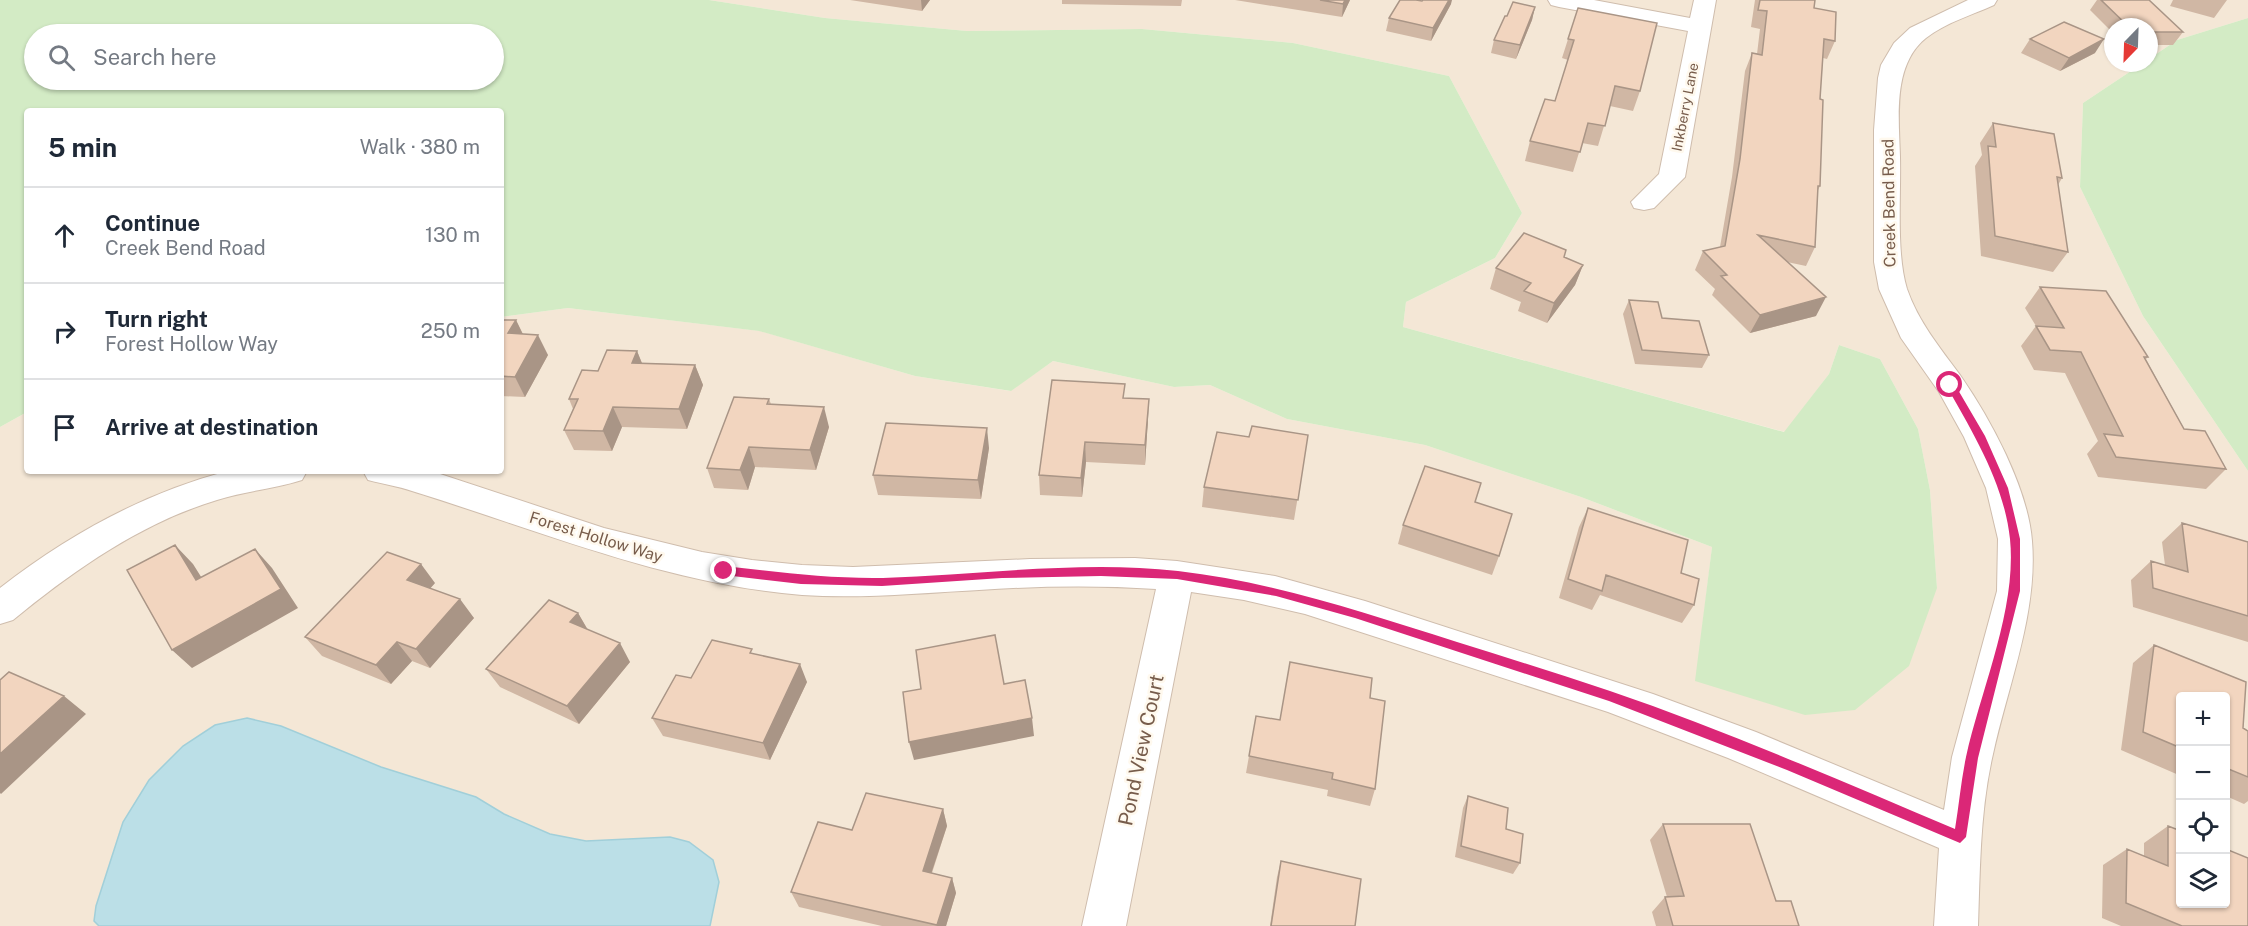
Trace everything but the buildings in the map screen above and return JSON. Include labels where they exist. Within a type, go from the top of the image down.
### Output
[{"type":"street","points":[[1559,0],[1700,27]]},
{"type":"street","name":"Inkberry Lane","points":[[1644,202],[1672,177],[1705,0]]},
{"type":"street","name":"Creek Bend Road","points":[[1956,926],[1960,837],[1972,758],[2015,591],[2015,539],[2003,488],[1980,436],[1950,385],[1916,338],[1893,289],[1888,262],[1887,130],[1890,78],[1893,65],[1902,48],[1918,33],[1932,25],[1986,0]]},
{"type":"street","points":[[0,609],[63,560],[102,535],[142,514],[183,496],[224,483],[274,474]]},
{"type":"street","name":"Forest Hollow Way","points":[[394,474],[413,478],[626,549],[724,571],[801,580],[882,582],[1002,574],[1101,572],[1177,575],[1276,591],[1611,696],[1792,766],[1960,837]]},
{"type":"street","name":"Pond View Court","points":[[1104,926],[1177,575]]},
{"type":"shaded area","points":[[709,0],[2248,0],[2248,18],[2177,40],[2158,53],[2158,18],[2104,18],[2104,72],[2130,72],[2083,103],[2080,187],[2143,316],[2248,471],[2248,926],[0,926],[0,427],[24,414],[24,474],[504,474],[504,317],[568,308],[760,331],[915,376],[1010,391],[1053,361],[1174,387],[1210,385],[1287,419],[1425,445],[1581,497],[1712,547],[1696,681],[1937,588],[1930,490],[1918,429],[1880,359],[1839,345],[1829,374],[1785,432],[1403,327],[1406,302],[1495,258],[1522,213],[1449,76],[1293,43],[1142,29],[967,31],[825,18]]},
{"type":"green space","points":[[0,0],[709,0],[825,18],[967,31],[1142,29],[1293,43],[1449,76],[1522,213],[1495,258],[1406,302],[1403,327],[1784,432],[1829,374],[1839,345],[1880,359],[1918,429],[1930,490],[1937,588],[1909,666],[1855,710],[1805,715],[1695,681],[1712,547],[1581,497],[1425,445],[1287,419],[1210,385],[1174,387],[1053,361],[1011,391],[915,376],[759,331],[568,308],[504,317],[504,108],[24,108],[24,414],[0,427]]},
{"type":"green space","points":[[2248,18],[2248,471],[2143,316],[2080,187],[2083,103],[2130,72],[2158,72],[2158,53],[2177,40]]},
{"type":"water","points":[[247,718],[281,726],[381,767],[476,797],[504,814],[550,834],[586,841],[670,837],[689,842],[713,860],[719,882],[710,926],[99,926],[94,921],[96,906],[123,822],[149,780],[183,746],[215,725]]},
{"type":"route","points":[[724,571],[801,580],[882,582],[1002,574],[1101,572],[1177,575],[1276,591],[1611,696],[1792,766],[1960,837],[1972,758],[2015,591],[2015,539],[2003,488],[1980,436],[1950,385]]}]
